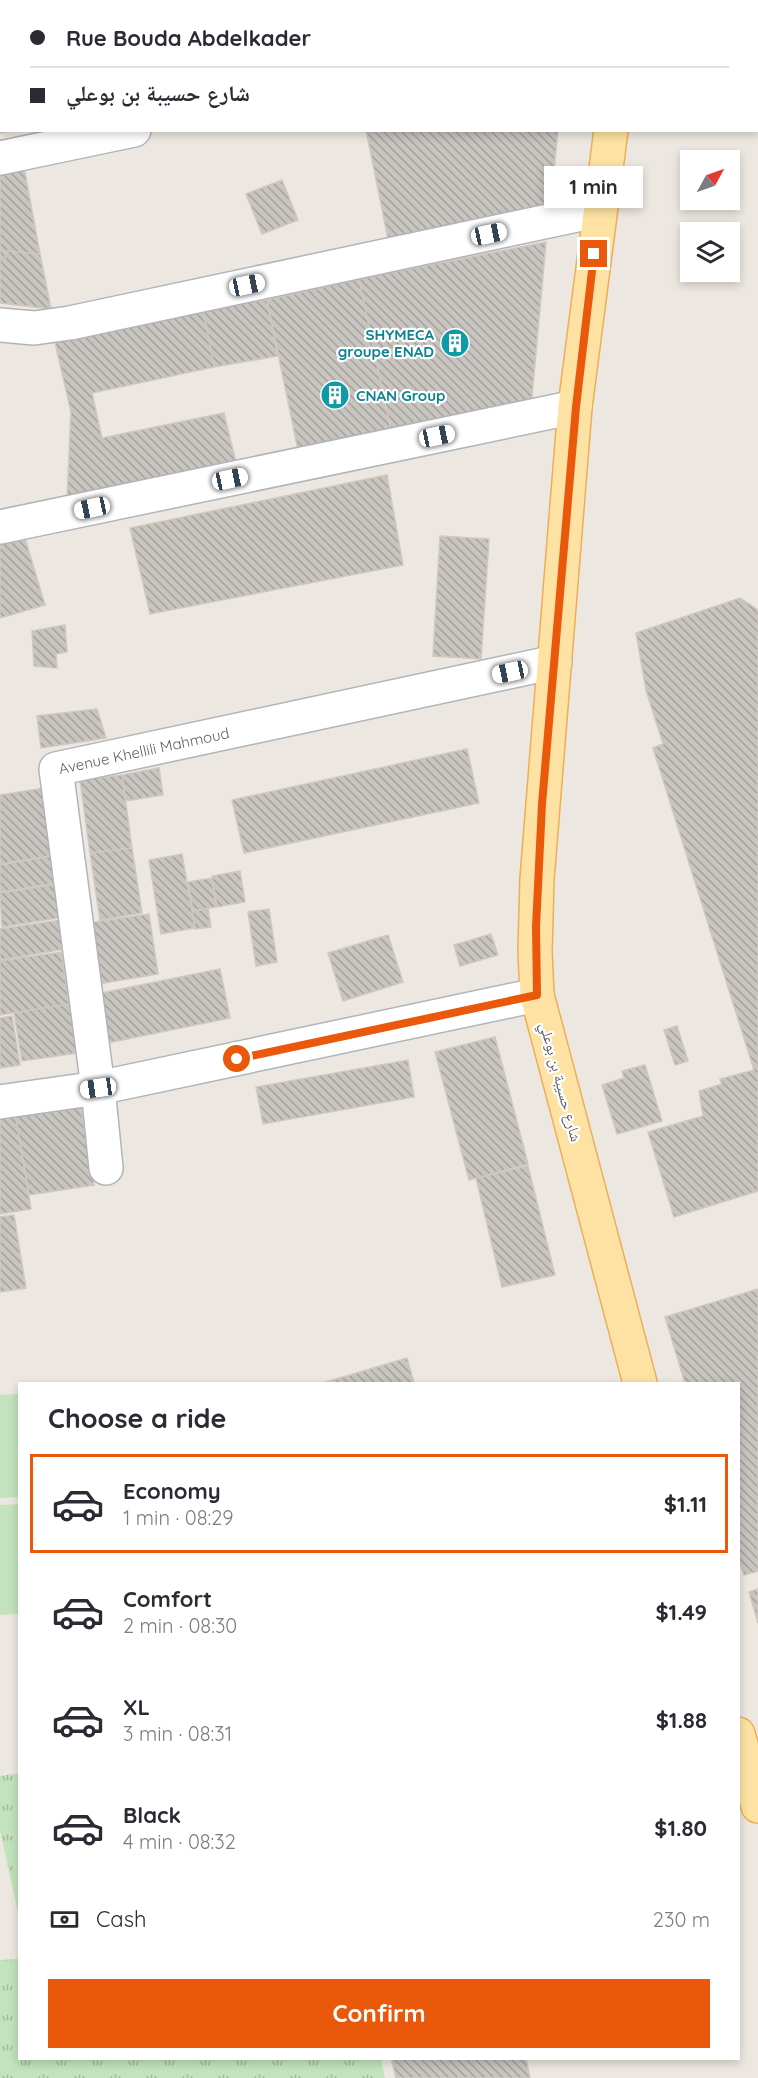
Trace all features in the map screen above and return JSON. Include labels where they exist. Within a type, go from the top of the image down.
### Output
[{"type":"main road","name":"شارع حسيبة بن بوعلي","points":[[611,132],[576,407],[537,879],[535,951],[537,995],[640,1382]]},
{"type":"main road","points":[[740,1741],[758,1806]]},
{"type":"street","points":[[0,158],[124,132]]},
{"type":"street","points":[[0,325],[34,328],[70,323],[600,210]]},
{"type":"street","points":[[0,527],[576,407]]},
{"type":"street","name":"Avenue Khellili Mahmoud","points":[[106,1168],[98,1088],[56,769],[555,662]]},
{"type":"street","points":[[0,1102],[98,1088],[537,995]]},
{"type":"green space","points":[[18,1394],[18,1497],[0,1498],[0,1395]]},
{"type":"green space","points":[[18,1504],[18,1614],[0,1615],[0,1505]]},
{"type":"green space","points":[[18,1773],[18,1912],[0,1830],[0,1776]]},
{"type":"green space","points":[[18,1959],[18,2060],[380,2060],[385,2078],[0,2078],[0,1960]]},
{"type":"building","points":[[366,132],[558,132],[550,210],[388,239]]},
{"type":"building","points":[[24,167],[40,254],[6,251],[5,258],[0,257],[0,173]]},
{"type":"building","points":[[282,180],[298,220],[262,234],[246,194]]},
{"type":"building","name":"SHYMECA groupe ENAD","points":[[546,242],[531,407],[392,435],[359,279]]},
{"type":"building","points":[[6,251],[40,254],[51,309],[0,303],[0,257],[5,258]]},
{"type":"building","name":"CNAN Group","points":[[359,279],[392,435],[299,455],[267,300]]},
{"type":"building","points":[[267,300],[278,356],[214,367],[203,308]]},
{"type":"building","points":[[203,308],[214,367],[92,393],[102,438],[224,413],[238,471],[67,500],[71,412],[54,338]]},
{"type":"building","points":[[387,475],[403,565],[150,614],[130,528]]},
{"type":"building","points":[[24,535],[45,605],[0,618],[0,542]]},
{"type":"building","points":[[440,536],[489,539],[481,659],[433,656]]},
{"type":"building","points":[[740,598],[758,610],[758,1191],[674,1217],[648,1132],[703,1116],[699,1091],[722,1084],[720,1079],[754,1070],[653,748],[663,744],[646,690],[636,633]]},
{"type":"building","points":[[65,625],[67,652],[56,654],[57,668],[34,666],[32,631]]},
{"type":"building","points":[[97,709],[106,738],[41,748],[37,716]]},
{"type":"building","points":[[467,749],[479,803],[244,853],[232,800]]},
{"type":"building","points":[[159,768],[163,795],[126,801],[122,775]]},
{"type":"building","points":[[122,775],[132,848],[90,853],[80,780]]},
{"type":"building","points":[[44,788],[55,855],[0,864],[0,795]]},
{"type":"building","points":[[132,848],[142,913],[100,920],[90,853]]},
{"type":"building","points":[[182,854],[195,928],[161,934],[149,860]]},
{"type":"building","points":[[53,856],[57,883],[0,892],[0,865]]},
{"type":"building","points":[[240,871],[245,902],[217,907],[212,876]]},
{"type":"building","points":[[212,878],[216,907],[193,911],[188,882]]},
{"type":"building","points":[[59,884],[65,917],[2,927],[0,893]]},
{"type":"building","points":[[208,909],[211,927],[195,929],[192,911]]},
{"type":"building","points":[[269,909],[277,962],[256,966],[248,912]]},
{"type":"building","points":[[149,914],[158,974],[99,984],[89,923]]},
{"type":"building","points":[[61,920],[65,949],[0,960],[0,929]]},
{"type":"building","points":[[491,934],[498,955],[460,966],[454,945]]},
{"type":"building","points":[[388,935],[403,982],[343,1001],[328,953]]},
{"type":"building","points":[[61,952],[69,1004],[0,1015],[0,961]]},
{"type":"building","points":[[220,969],[230,1018],[102,1044],[91,995]]},
{"type":"building","points":[[69,1004],[77,1053],[22,1061],[14,1013]]},
{"type":"building","points":[[12,1016],[20,1065],[0,1068],[0,1018]]},
{"type":"building","points":[[677,1026],[688,1061],[675,1065],[664,1030]]},
{"type":"building","points":[[495,1037],[528,1164],[469,1180],[435,1052]]},
{"type":"building","points":[[408,1060],[414,1097],[263,1124],[256,1087]]},
{"type":"building","points":[[645,1065],[662,1121],[617,1134],[602,1085],[624,1078],[622,1071]]},
{"type":"building","points":[[79,1096],[94,1185],[29,1195],[14,1107]]},
{"type":"building","points":[[14,1107],[31,1209],[0,1214],[0,1109]]},
{"type":"building","points":[[528,1166],[555,1275],[502,1287],[476,1178]]},
{"type":"building","points":[[14,1215],[26,1288],[0,1292],[0,1217]]},
{"type":"building","points":[[758,1289],[758,1571],[744,1575],[740,1563],[740,1382],[685,1382],[665,1317]]},
{"type":"building","points":[[407,1358],[414,1382],[326,1382]]},
{"type":"building","points":[[758,1589],[758,1623],[749,1592]]},
{"type":"building","points":[[392,2060],[526,2060],[530,2078],[396,2078]]},
{"type":"place","name":"SHYMECA groupe ENAD","points":[[455,343]]},
{"type":"place","name":"CNAN Group","points":[[335,395]]},
{"type":"route","points":[[237,1059],[537,995],[535,951],[542,804],[576,407],[594,254]]}]
